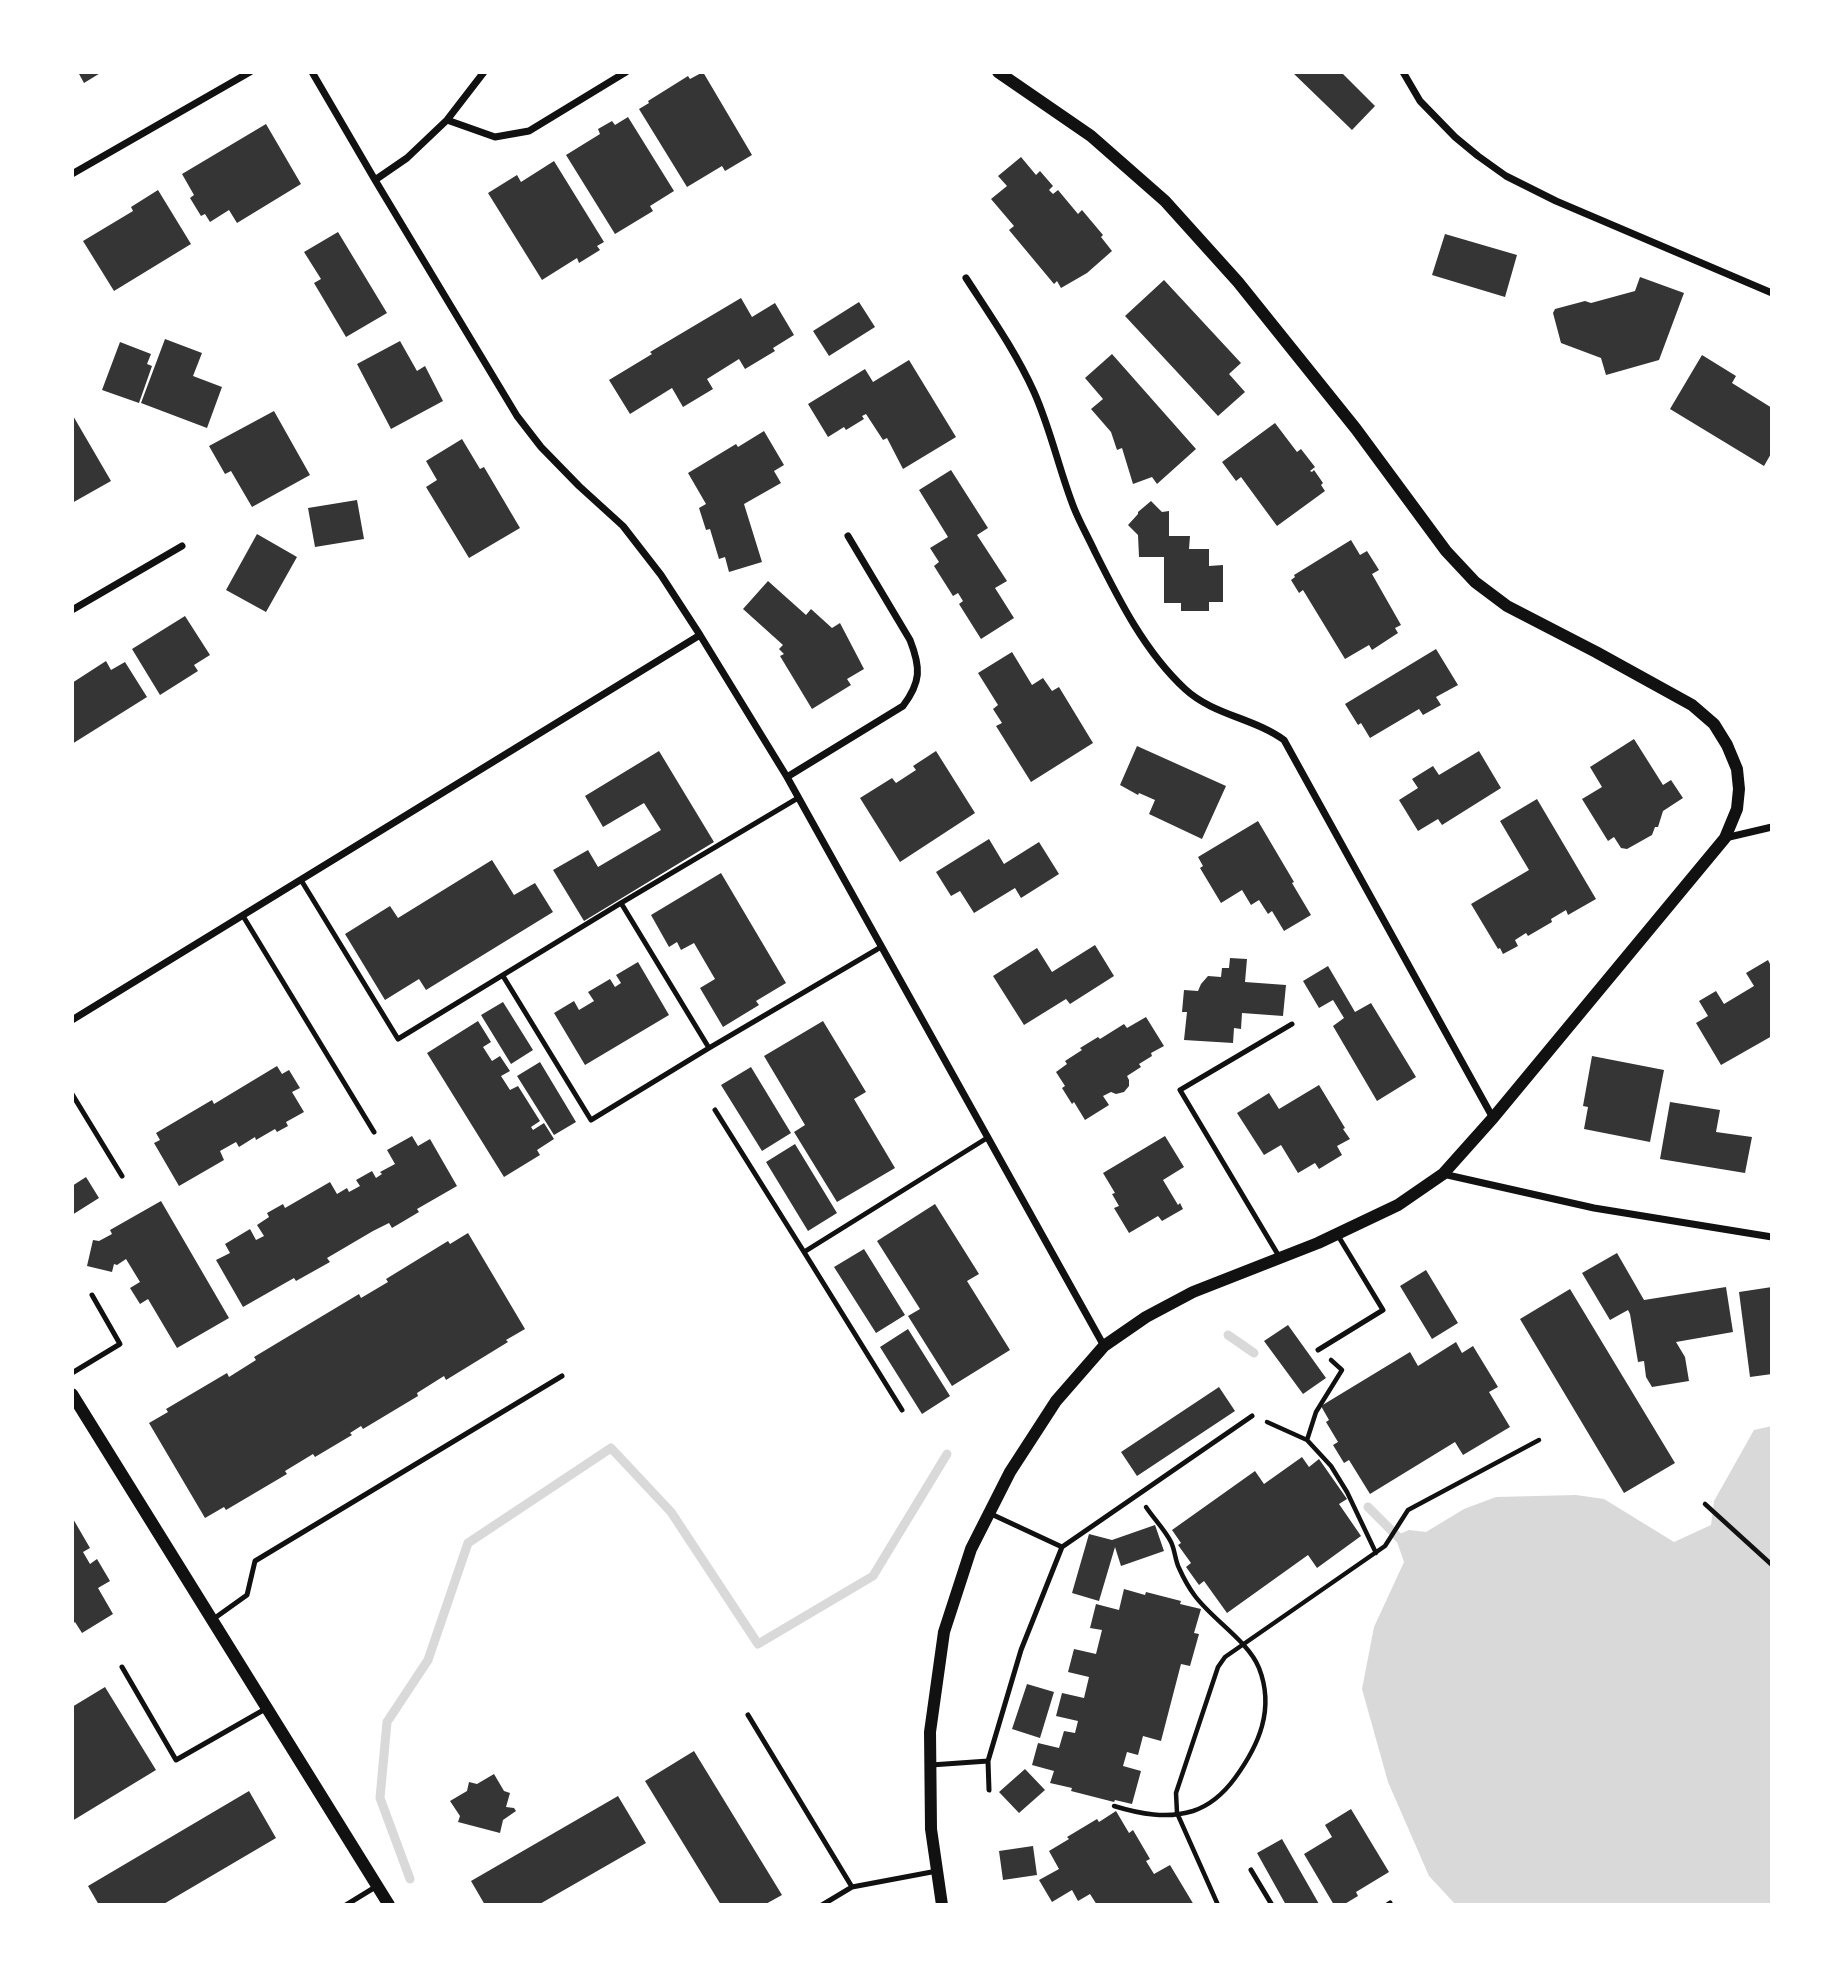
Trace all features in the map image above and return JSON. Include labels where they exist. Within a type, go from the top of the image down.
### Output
[{"type":"street","points":[[72,174],[250,72]]},
{"type":"street","points":[[312,72],[517,416],[541,447],[623,526],[661,575],[700,635],[787,778],[1104,1346]]},
{"type":"street","points":[[375,180],[407,158],[447,120],[484,72]]},
{"type":"street","points":[[447,120],[495,137],[529,131],[626,72]]},
{"type":"street","points":[[942,1905],[931,1829],[930,1732],[944,1632],[971,1549],[1010,1472],[1056,1401],[1104,1346],[1146,1317],[1193,1292],[1318,1243],[1398,1205],[1443,1174],[1493,1118],[1726,838],[1737,809],[1739,789],[1737,769],[1727,745],[1714,724],[1692,705],[1507,606],[1475,582],[1446,551],[1356,429],[1246,292],[1165,201],[1091,135],[998,72]]},
{"type":"street","points":[[1403,72],[1420,101],[1455,137],[1506,176],[1556,201],[1772,293]]},
{"type":"street","points":[[966,278],[1020,361],[1047,425],[1074,508],[1114,591],[1147,645],[1187,691],[1221,711],[1272,731],[1284,740],[1493,1118]]},
{"type":"street","points":[[787,778],[903,706],[914,692],[918,658],[848,536]]},
{"type":"street","points":[[72,610],[182,546]]},
{"type":"street","points":[[72,1020],[700,635]]},
{"type":"street","points":[[1726,838],[1772,827]]},
{"type":"street","points":[[1443,1174],[1594,1208],[1772,1237]]},
{"type":"street","points":[[73,1398],[389,1905]]},
{"type":"lane","points":[[301,880],[398,1039],[798,798]]},
{"type":"lane","points":[[621,904],[709,1048]]},
{"type":"lane","points":[[243,916],[374,1132]]},
{"type":"lane","points":[[503,976],[591,1120],[881,947]]},
{"type":"lane","points":[[1280,1258],[1180,1090],[1292,1024]]},
{"type":"lane","points":[[72,1094],[122,1176]]},
{"type":"lane","points":[[715,1110],[902,1410]]},
{"type":"lane","points":[[804,1252],[988,1138]]},
{"type":"lane","points":[[1318,1350],[1383,1310],[1336,1234]]},
{"type":"lane","points":[[72,1373],[120,1344],[92,1295]]},
{"type":"lane","points":[[212,1620],[247,1595],[255,1561],[562,1376]]},
{"type":"lane","points":[[989,1790],[988,1761],[1021,1650],[1062,1547],[1252,1416]]},
{"type":"lane","points":[[989,1513],[1062,1547]]},
{"type":"lane","points":[[122,1667],[176,1760],[267,1708]]},
{"type":"lane","points":[[748,1715],[852,1887]]},
{"type":"lane","points":[[930,1765],[988,1761]]},
{"type":"lane","points":[[1251,1870],[1272,1905]]},
{"type":"lane","points":[[822,1905],[852,1887],[937,1871]]},
{"type":"lane","points":[[346,1905],[377,1886]]},
{"type":"path","points":[[1307,1440],[1316,1412],[1342,1370],[1318,1350]]},
{"type":"path","points":[[1252,1416],[1307,1440],[1331,1466],[1347,1492],[1376,1553]]},
{"type":"path","points":[[1218,1905],[1177,1813],[1176,1793],[1218,1667],[1225,1657],[1385,1546],[1408,1510],[1539,1440]]},
{"type":"path","points":[[1114,1806],[1155,1816],[1192,1812],[1219,1797],[1244,1766],[1258,1741],[1265,1702],[1258,1665],[1195,1596],[1179,1568],[1171,1542],[1138,1495]]},
{"type":"path","points":[[1705,1504],[1772,1564]]},
{"type":"shaded area","points":[[1772,1426],[1772,1905],[1456,1905],[1429,1876],[1388,1782],[1362,1689],[1374,1627],[1404,1562],[1395,1536],[1409,1530],[1426,1532],[1464,1509],[1496,1497],[1576,1495],[1604,1499],[1674,1542],[1711,1525],[1714,1501],[1754,1430]]},
{"type":"building","points":[[78,72],[102,72],[84,83]]},
{"type":"building","points":[[703,72],[752,155],[725,171],[722,166],[687,187],[639,109],[688,76],[690,79]]},
{"type":"building","points":[[1292,72],[1343,72],[1375,106],[1352,130]]},
{"type":"building","points":[[628,117],[674,191],[650,206],[653,211],[615,234],[566,155],[600,134],[598,129],[612,121],[615,125]]},
{"type":"building","points":[[266,124],[301,184],[237,223],[229,210],[210,222],[205,214],[201,216],[190,198],[194,195],[182,174]]},
{"type":"building","points":[[1021,157],[1036,175],[1040,171],[1053,186],[1049,190],[1053,194],[1058,190],[1078,214],[1082,210],[1103,235],[1101,237],[1112,251],[1087,273],[1061,288],[1057,281],[1054,284],[1009,230],[1014,226],[991,199],[1007,186],[998,176]]},
{"type":"building","points":[[554,161],[604,242],[597,246],[600,250],[579,263],[577,258],[542,280],[488,193],[517,175],[521,182]]},
{"type":"building","points":[[158,190],[191,244],[114,291],[83,241],[133,211],[131,207]]},
{"type":"building","points":[[338,232],[387,313],[346,337],[314,283],[321,279],[304,252]]},
{"type":"building","points":[[1445,234],[1517,255],[1505,297],[1432,275]]},
{"type":"building","points":[[1640,277],[1684,293],[1659,360],[1606,375],[1601,358],[1561,343],[1553,313],[1555,309],[1635,291]]},
{"type":"building","points":[[1164,280],[1241,363],[1229,374],[1245,392],[1218,416],[1125,316]]},
{"type":"building","points":[[741,298],[752,317],[775,303],[794,335],[773,348],[775,351],[745,369],[739,359],[707,379],[713,389],[683,407],[672,388],[630,414],[609,380],[652,354],[650,352]]},
{"type":"building","points":[[859,302],[875,327],[829,356],[813,331]]},
{"type":"building","points":[[165,339],[202,353],[193,376],[222,387],[207,428],[141,403]]},
{"type":"building","points":[[400,341],[417,371],[425,366],[443,401],[391,429],[357,364]]},
{"type":"building","points":[[120,342],[151,354],[147,364],[152,366],[139,403],[102,390]]},
{"type":"building","points":[[1112,354],[1196,449],[1157,484],[1152,477],[1133,484],[1122,448],[1117,450],[1111,432],[1091,409],[1103,399],[1085,378]]},
{"type":"building","points":[[1702,355],[1736,376],[1732,383],[1772,408],[1772,452],[1764,466],[1670,409]]},
{"type":"building","points":[[909,360],[956,437],[903,469],[887,438],[883,440],[866,414],[862,416],[864,419],[846,430],[844,427],[828,437],[808,404],[865,369],[873,382]]},
{"type":"building","points":[[274,411],[310,475],[252,507],[231,471],[225,474],[209,446]]},
{"type":"building","points":[[72,414],[111,481],[72,503]]},
{"type":"building","points":[[1275,423],[1297,452],[1301,449],[1315,467],[1310,471],[1314,470],[1325,491],[1277,526],[1241,477],[1236,481],[1222,462]]},
{"type":"building","points":[[764,431],[784,465],[774,471],[781,483],[744,504],[762,562],[729,572],[725,557],[719,559],[710,529],[706,530],[699,508],[706,504],[688,473],[736,444],[738,447]]},
{"type":"building","points":[[462,439],[480,469],[484,467],[520,528],[469,558],[426,487],[437,480],[426,461]]},
{"type":"building","points":[[951,470],[988,528],[977,535],[1007,581],[995,588],[1014,618],[981,639],[959,604],[963,601],[958,593],[953,596],[934,566],[939,562],[930,548],[948,537],[919,490]]},
{"type":"building","points":[[357,500],[364,539],[315,547],[308,508]]},
{"type":"building","points":[[1151,501],[1162,512],[1169,511],[1169,536],[1190,536],[1189,549],[1209,549],[1209,566],[1223,565],[1223,602],[1209,602],[1209,611],[1181,611],[1181,603],[1164,603],[1164,557],[1139,557],[1138,535],[1128,525]]},
{"type":"building","points":[[257,534],[297,557],[266,612],[226,590]]},
{"type":"building","points":[[1351,540],[1360,555],[1367,551],[1379,570],[1372,574],[1401,625],[1395,628],[1398,633],[1372,650],[1369,645],[1345,659],[1303,590],[1299,593],[1291,580],[1294,575]]},
{"type":"building","points":[[768,581],[806,615],[811,609],[832,628],[840,623],[864,669],[847,679],[851,685],[812,709],[780,656],[784,654],[779,649],[783,645],[743,609]]},
{"type":"building","points":[[185,616],[210,655],[194,665],[198,671],[160,695],[132,649]]},
{"type":"building","points":[[1436,649],[1458,685],[1436,697],[1441,705],[1423,715],[1419,709],[1370,738],[1345,704]]},
{"type":"building","points":[[1012,652],[1032,685],[1043,678],[1052,691],[1059,687],[1093,743],[1031,782],[996,726],[1002,723],[993,709],[998,705],[978,673]]},
{"type":"building","points":[[106,661],[111,670],[125,662],[147,697],[72,744],[72,683]]},
{"type":"building","points":[[1634,739],[1663,785],[1671,780],[1683,798],[1663,811],[1658,827],[1655,827],[1652,835],[1627,849],[1621,848],[1614,837],[1608,841],[1582,799],[1602,787],[1590,767]]},
{"type":"building","points":[[1137,746],[1226,786],[1202,839],[1149,814],[1155,800],[1139,793],[1138,795],[1120,785]]},
{"type":"building","points":[[659,751],[714,842],[584,921],[553,870],[588,850],[598,867],[661,830],[644,803],[603,827],[585,796]]},
{"type":"building","points":[[936,751],[975,813],[900,862],[860,798],[892,778],[896,783],[916,770],[913,766]]},
{"type":"building","points":[[1479,751],[1501,788],[1442,825],[1438,819],[1418,831],[1399,800],[1418,788],[1412,779],[1433,766],[1439,775]]},
{"type":"building","points":[[1537,799],[1596,899],[1568,915],[1566,910],[1528,936],[1526,933],[1515,940],[1518,946],[1503,954],[1471,904],[1529,870],[1500,821]]},
{"type":"building","points":[[1258,821],[1311,915],[1284,931],[1272,911],[1268,914],[1259,900],[1251,905],[1242,890],[1221,903],[1200,868],[1203,866],[1198,857]]},
{"type":"building","points":[[989,839],[1004,864],[1039,842],[1059,874],[1021,898],[1015,888],[974,913],[960,891],[951,896],[936,872]]},
{"type":"building","points":[[492,860],[514,895],[535,883],[553,912],[426,990],[419,979],[385,1000],[345,934],[390,906],[398,918]]},
{"type":"building","points":[[721,873],[786,983],[756,1001],[759,1005],[723,1027],[700,988],[715,979],[694,943],[681,950],[677,942],[669,947],[651,915]]},
{"type":"building","points":[[1095,945],[1114,976],[1070,1004],[1066,999],[1024,1025],[993,976],[1037,948],[1052,972]]},
{"type":"building","points":[[1230,958],[1247,959],[1245,982],[1286,985],[1283,1016],[1242,1013],[1241,1029],[1234,1028],[1233,1043],[1184,1040],[1187,1012],[1182,1012],[1184,990],[1198,991],[1208,976],[1221,977],[1222,968],[1229,968]]},
{"type":"building","points":[[1768,960],[1772,968],[1772,1036],[1721,1065],[1696,1023],[1708,1016],[1699,1001],[1716,991],[1724,1004],[1754,986],[1746,973]]},
{"type":"building","points":[[638,962],[669,1015],[585,1065],[554,1013],[574,1001],[579,1010],[594,1001],[588,992],[610,979],[615,987],[621,983],[616,975]]},
{"type":"building","points":[[1328,966],[1355,1012],[1371,1003],[1416,1077],[1377,1101],[1333,1026],[1344,1018],[1333,1000],[1319,1008],[1303,981]]},
{"type":"building","points":[[503,1002],[533,1050],[511,1064],[481,1015]]},
{"type":"building","points":[[1146,1017],[1164,1046],[1151,1053],[1152,1056],[1139,1064],[1141,1067],[1127,1076],[1129,1086],[1124,1092],[1111,1092],[1103,1096],[1109,1105],[1085,1120],[1062,1088],[1065,1086],[1056,1072],[1067,1064],[1065,1061],[1082,1050],[1080,1048],[1098,1037],[1100,1039],[1124,1024],[1127,1028]]},
{"type":"building","points":[[478,1021],[491,1042],[483,1047],[492,1061],[500,1056],[510,1071],[501,1076],[510,1090],[518,1086],[540,1121],[531,1127],[533,1130],[544,1123],[554,1139],[537,1150],[540,1155],[504,1177],[427,1053]]},
{"type":"building","points":[[823,1021],[866,1092],[854,1099],[895,1168],[837,1202],[794,1132],[805,1125],[764,1056]]},
{"type":"building","points":[[1592,1056],[1664,1070],[1650,1142],[1584,1129],[1588,1107],[1583,1106]]},
{"type":"building","points":[[540,1062],[576,1122],[554,1135],[517,1076]]},
{"type":"building","points":[[277,1066],[282,1074],[289,1070],[300,1088],[292,1092],[304,1112],[286,1122],[288,1126],[277,1132],[275,1129],[239,1147],[236,1142],[220,1151],[224,1160],[179,1186],[154,1143],[160,1140],[156,1133],[212,1100],[214,1104]]},
{"type":"building","points":[[751,1067],[791,1133],[762,1151],[721,1085]]},
{"type":"building","points":[[1319,1085],[1350,1139],[1337,1146],[1342,1155],[1319,1169],[1315,1163],[1298,1173],[1281,1145],[1264,1155],[1237,1113],[1269,1093],[1279,1109]]},
{"type":"building","points":[[1670,1102],[1720,1110],[1716,1132],[1752,1137],[1745,1173],[1660,1159]]},
{"type":"building","points":[[412,1136],[418,1146],[430,1139],[457,1186],[417,1209],[419,1212],[392,1228],[389,1223],[373,1231],[327,1258],[330,1262],[296,1281],[294,1278],[243,1307],[216,1260],[230,1253],[225,1244],[250,1229],[256,1240],[264,1236],[257,1225],[269,1217],[267,1213],[283,1204],[285,1208],[330,1182],[337,1194],[347,1188],[349,1192],[360,1186],[356,1180],[372,1171],[376,1178],[382,1174],[380,1172],[395,1164],[387,1150]]},
{"type":"building","points":[[1165,1136],[1184,1167],[1163,1180],[1183,1209],[1162,1221],[1158,1216],[1129,1233],[1114,1208],[1119,1206],[1112,1194],[1115,1193],[1103,1173]]},
{"type":"building","points":[[795,1144],[837,1213],[808,1231],[766,1162]]},
{"type":"building","points":[[86,1177],[99,1198],[72,1215],[72,1186]]},
{"type":"building","points":[[161,1201],[229,1318],[177,1348],[148,1299],[140,1304],[130,1288],[140,1282],[126,1259],[114,1264],[112,1272],[87,1266],[93,1240],[99,1241],[112,1234],[110,1230]]},
{"type":"building","points":[[935,1204],[979,1274],[967,1281],[1010,1350],[952,1386],[908,1316],[920,1309],[877,1241]]},
{"type":"building","points":[[468,1233],[525,1329],[446,1380],[444,1376],[417,1393],[418,1396],[363,1429],[361,1426],[350,1433],[352,1435],[315,1457],[313,1454],[285,1471],[287,1474],[226,1510],[224,1507],[205,1518],[149,1423],[168,1412],[166,1409],[227,1373],[229,1377],[256,1360],[254,1357],[359,1294],[361,1298],[388,1282],[386,1279],[448,1241],[450,1244]]},
{"type":"building","points":[[864,1249],[905,1315],[876,1333],[834,1267]]},
{"type":"building","points":[[1617,1253],[1644,1300],[1726,1287],[1733,1332],[1676,1342],[1685,1357],[1689,1381],[1652,1387],[1646,1377],[1644,1361],[1638,1362],[1628,1310],[1610,1320],[1582,1273]]},
{"type":"building","points":[[1426,1270],[1458,1323],[1432,1339],[1400,1286]]},
{"type":"building","points":[[1772,1287],[1772,1374],[1750,1377],[1739,1292]]},
{"type":"building","points":[[1570,1289],[1675,1463],[1624,1493],[1520,1319]]},
{"type":"building","points":[[1288,1325],[1326,1378],[1303,1394],[1264,1341]]},
{"type":"building","points":[[908,1329],[950,1396],[922,1414],[880,1347]]},
{"type":"building","points":[[1456,1342],[1462,1353],[1473,1346],[1498,1387],[1489,1392],[1510,1427],[1463,1455],[1455,1442],[1370,1494],[1349,1460],[1344,1463],[1333,1445],[1338,1442],[1326,1422],[1329,1420],[1321,1406],[1410,1352],[1418,1366]]},
{"type":"building","points":[[1219,1387],[1235,1411],[1137,1476],[1121,1452]]},
{"type":"building","points":[[1302,1457],[1309,1467],[1319,1459],[1347,1499],[1339,1504],[1361,1536],[1317,1568],[1308,1555],[1227,1613],[1204,1581],[1199,1585],[1186,1567],[1191,1563],[1178,1545],[1181,1543],[1172,1530],[1255,1471],[1264,1484]]},
{"type":"building","points":[[72,1517],[90,1548],[83,1552],[90,1564],[97,1559],[110,1581],[98,1588],[113,1614],[82,1633],[75,1622],[72,1624]]},
{"type":"building","points":[[1155,1525],[1164,1551],[1121,1566],[1115,1547],[1099,1601],[1072,1593],[1089,1534],[1112,1540]]},
{"type":"building","points":[[1124,1589],[1181,1601],[1180,1604],[1201,1609],[1194,1633],[1199,1634],[1190,1666],[1181,1664],[1161,1741],[1143,1736],[1138,1755],[1127,1752],[1123,1766],[1141,1771],[1132,1804],[1071,1791],[1072,1788],[1050,1783],[1054,1771],[1032,1765],[1038,1743],[1059,1748],[1064,1731],[1075,1733],[1078,1721],[1056,1716],[1062,1693],[1084,1698],[1089,1677],[1068,1672],[1074,1649],[1096,1654],[1102,1630],[1090,1628],[1096,1604],[1119,1610]]},
{"type":"building","points":[[1027,1684],[1054,1692],[1040,1738],[1012,1729]]},
{"type":"building","points":[[105,1687],[156,1770],[72,1821],[72,1707]]},
{"type":"building","points":[[694,1751],[782,1895],[764,1905],[721,1905],[645,1781]]},
{"type":"building","points":[[1025,1769],[1045,1790],[1019,1813],[999,1792]]},
{"type":"building","points":[[494,1774],[504,1791],[510,1793],[506,1807],[516,1811],[503,1820],[500,1833],[458,1822],[460,1816],[450,1801],[467,1791],[469,1782],[477,1784]]},
{"type":"building","points":[[249,1791],[276,1838],[162,1905],[99,1905],[88,1886]]},
{"type":"building","points":[[618,1796],[646,1843],[538,1905],[485,1905],[471,1881]]},
{"type":"building","points":[[1351,1809],[1389,1872],[1356,1892],[1358,1896],[1343,1905],[1334,1905],[1304,1854],[1332,1837],[1325,1825]]},
{"type":"building","points":[[1116,1811],[1129,1833],[1133,1830],[1150,1859],[1146,1861],[1154,1874],[1170,1865],[1194,1905],[1097,1905],[1090,1894],[1078,1901],[1072,1890],[1052,1902],[1039,1880],[1059,1869],[1049,1851],[1097,1819],[1099,1822]]},
{"type":"building","points":[[1282,1839],[1319,1904],[1286,1905],[1257,1853]]},
{"type":"building","points":[[1033,1846],[1037,1875],[1003,1880],[999,1851]]},
{"type":"waterway","points":[[1228,1335],[1254,1353]]},
{"type":"waterway","points":[[410,1879],[380,1798],[387,1722],[428,1660],[468,1543],[611,1448],[671,1512],[758,1644],[873,1576],[947,1454]]},
{"type":"waterway","points":[[1368,1507],[1399,1538]]}]
